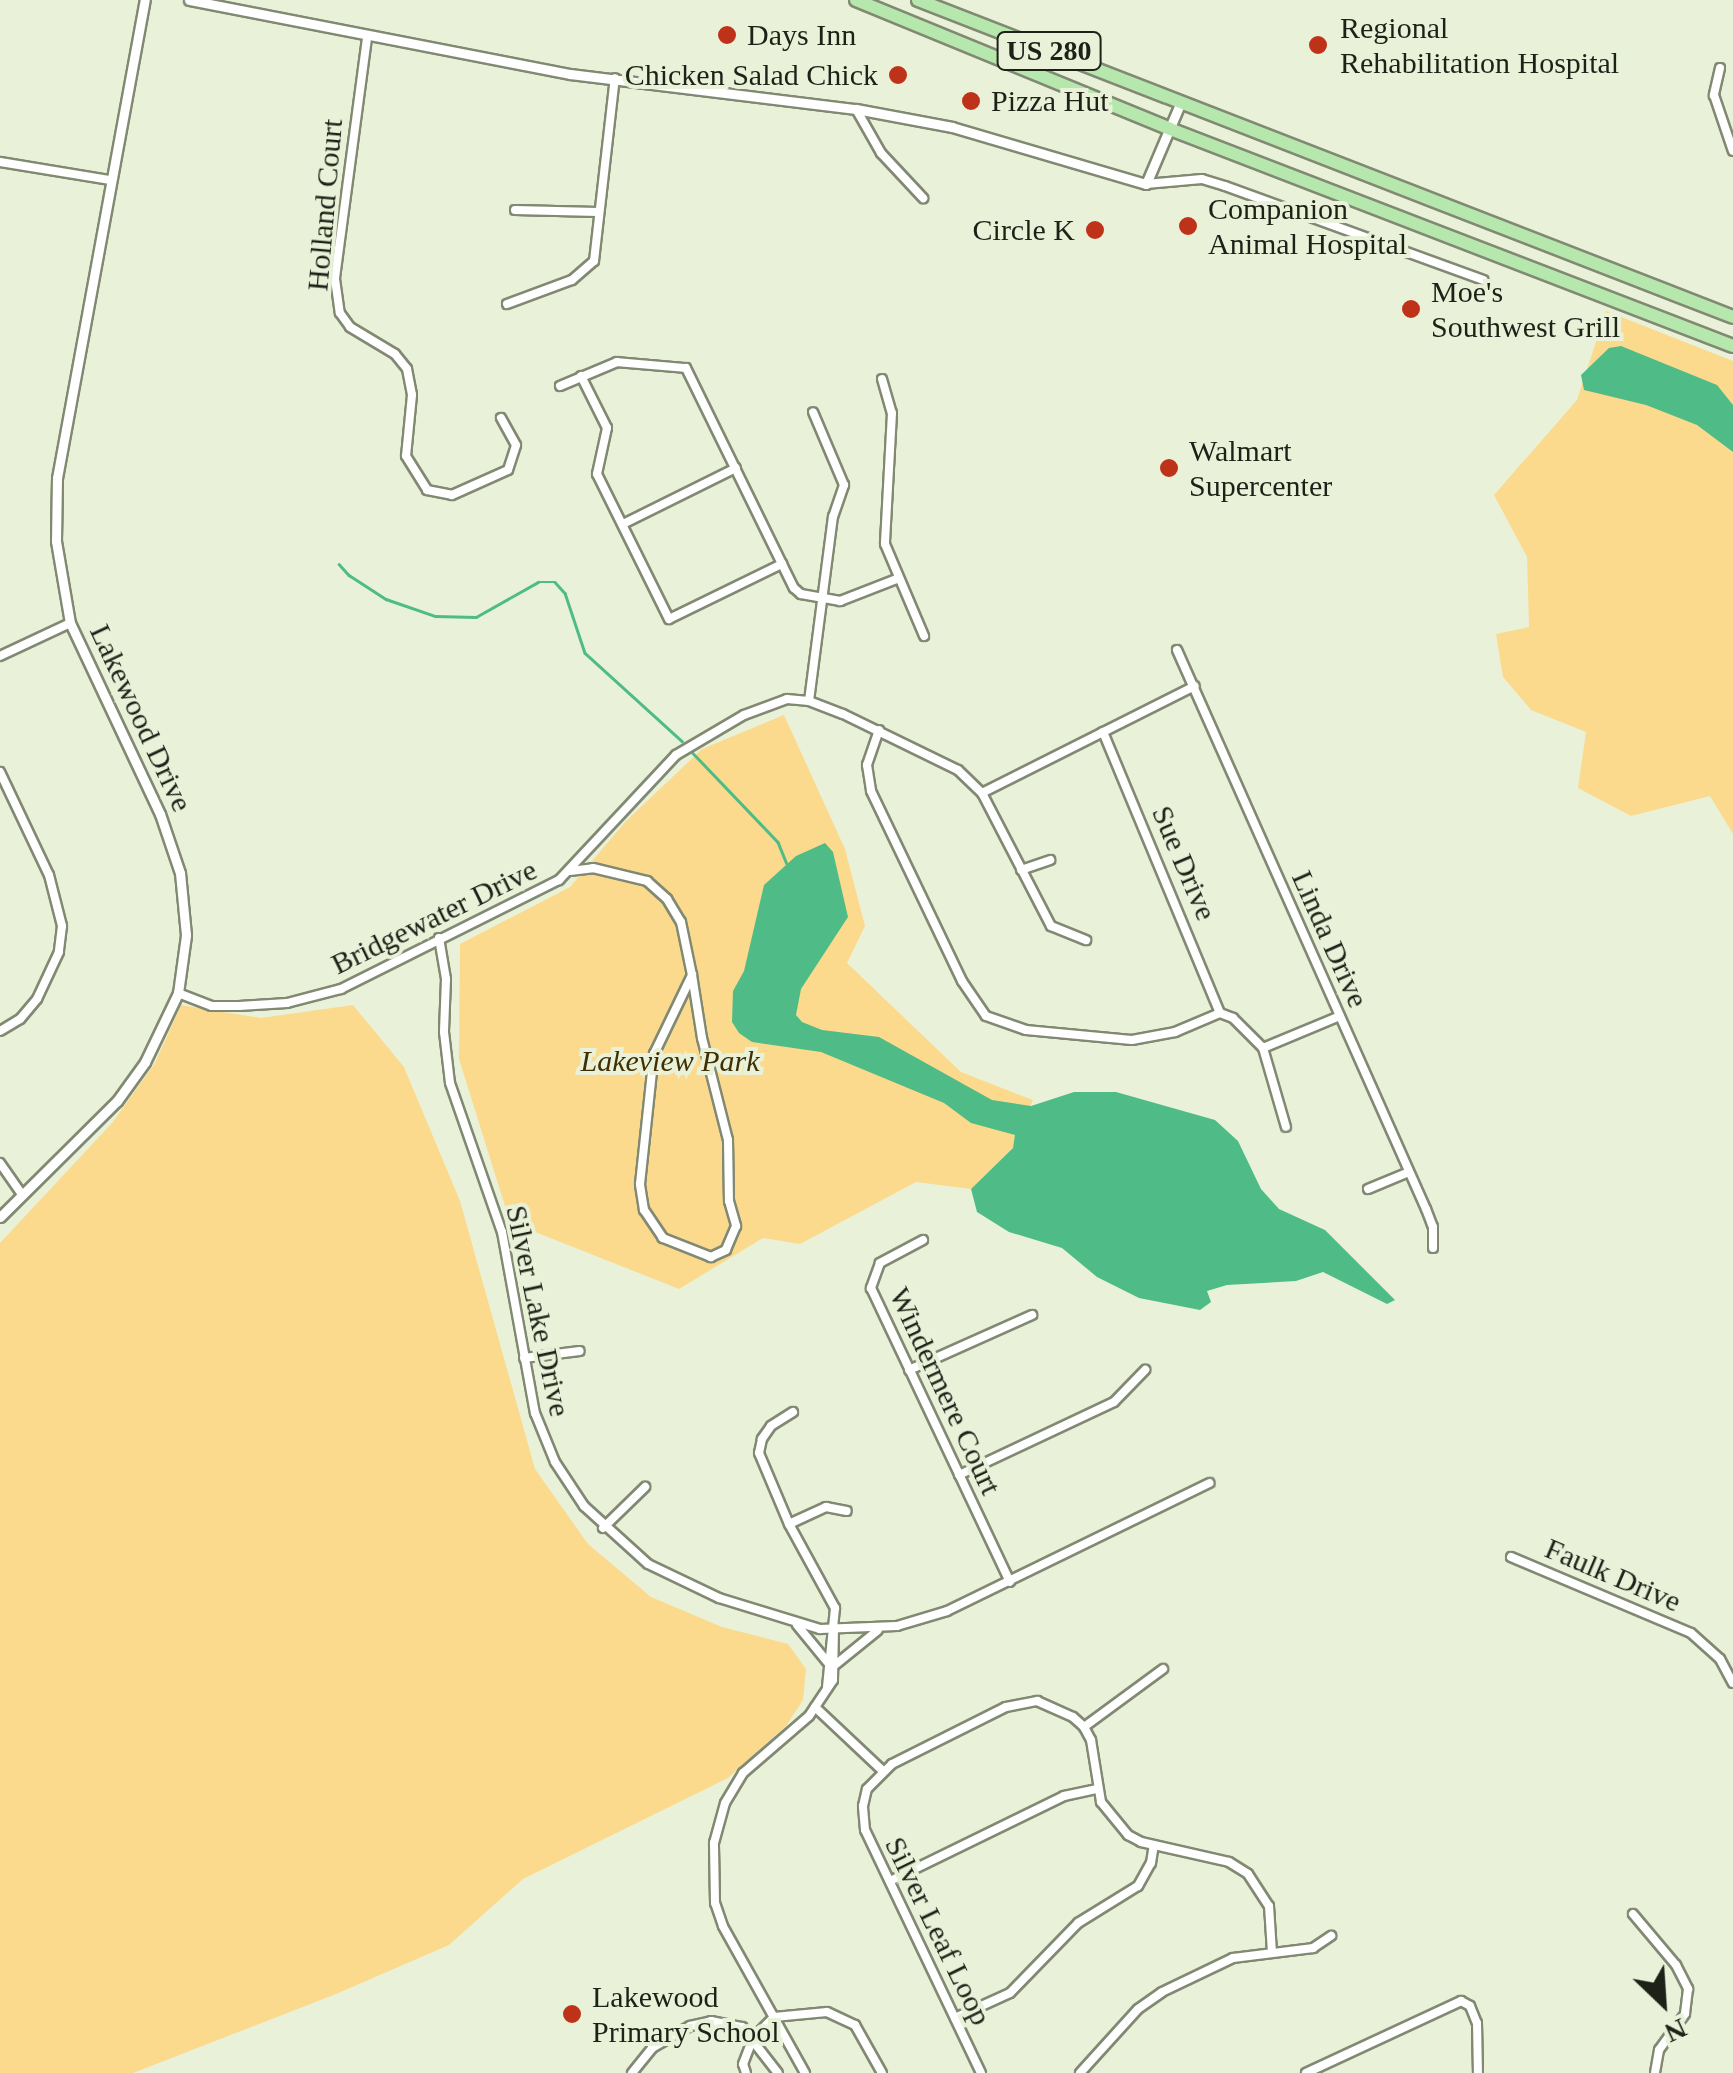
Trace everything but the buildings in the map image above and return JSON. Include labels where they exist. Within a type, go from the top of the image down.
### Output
[{"type":"highway","name":"US 280","points":[[856,0],[1170,129],[1732,341]]},
{"type":"highway","name":"US 280","points":[[918,0],[1733,318]]},
{"type":"street","name":"Lakewood Drive","points":[[0,1218],[117,1101],[145,1062],[178,993],[186,935],[180,873],[160,814],[70,623],[56,541],[58,478],[145,0]]},
{"type":"street","points":[[188,0],[367,38],[615,78],[856,108],[952,127],[1146,184],[1202,179],[1482,280]]},
{"type":"street","name":"Holland Court","points":[[367,38],[335,279],[340,313],[350,327],[396,354],[408,368],[412,412],[406,456],[427,490],[452,495],[508,470],[516,445],[501,418]]},
{"type":"street","points":[[1720,68],[1714,95],[1733,150]]},
{"type":"street","points":[[507,304],[548,292],[588,270],[594,261],[615,78]]},
{"type":"street","points":[[1146,184],[1180,104]]},
{"type":"street","points":[[856,108],[881,152],[923,198]]},
{"type":"street","points":[[0,162],[110,180]]},
{"type":"street","points":[[515,210],[598,212]]},
{"type":"street","points":[[560,386],[625,361],[686,368],[794,588],[822,600],[865,594],[899,578]]},
{"type":"street","points":[[581,376],[607,428],[597,474],[669,618],[782,564]]},
{"type":"street","points":[[882,380],[892,412],[884,544],[924,636]]},
{"type":"street","points":[[813,412],[844,485],[832,517],[809,701],[936,756],[982,793],[1051,926],[1086,940]]},
{"type":"street","points":[[623,524],[736,468]]},
{"type":"street","points":[[0,656],[70,623]]},
{"type":"street","name":"Linda Drive","points":[[1177,650],[1433,1227],[1433,1248]]},
{"type":"street","points":[[982,793],[1194,686]]},
{"type":"street","name":"Bridgewater Drive","points":[[178,993],[212,1006],[317,998],[570,872],[676,756],[744,715],[786,699],[809,701]]},
{"type":"street","points":[[879,730],[867,766],[871,790],[974,1003],[993,1020],[1026,1030],[1132,1040],[1175,1032],[1220,1012],[1263,1048],[1286,1127]]},
{"type":"street","name":"Sue Drive","points":[[1103,732],[1220,1012]]},
{"type":"street","points":[[0,772],[4,792],[50,875],[62,926],[51,977],[20,1019],[0,1031]]},
{"type":"street","points":[[1021,870],[1050,860]]},
{"type":"street","points":[[570,872],[592,868],[647,881],[667,899],[681,922],[692,974],[699,1025],[728,1140],[729,1201],[736,1226],[726,1250],[711,1256],[663,1238],[644,1210],[640,1184],[654,1054],[692,974]]},
{"type":"street","name":"Silver Lake Drive","points":[[439,938],[446,978],[444,1032],[450,1083],[502,1232],[524,1358],[544,1438],[568,1484],[603,1528],[648,1564],[695,1589],[794,1622],[834,1630],[880,1628],[948,1611],[1210,1484]]},
{"type":"street","points":[[1263,1048],[1340,1016]]},
{"type":"street","points":[[0,1163],[22,1195]]},
{"type":"street","points":[[1368,1189],[1409,1172]]},
{"type":"street","name":"Windermere Court","points":[[924,1240],[880,1263],[871,1279],[876,1305],[1010,1582]]},
{"type":"street","points":[[909,1370],[1032,1315]]},
{"type":"street","points":[[524,1358],[580,1351]]},
{"type":"street","points":[[960,1475],[1114,1402],[1145,1370]]},
{"type":"street","points":[[793,1412],[772,1426],[759,1453],[789,1524],[835,1608],[832,1664],[826,1692],[815,1707],[743,1773],[714,1834],[715,1903],[722,1926],[804,2073]]},
{"type":"street","points":[[603,1528],[645,1487]]},
{"type":"street","points":[[789,1524],[826,1508],[846,1511]]},
{"type":"street","name":"Faulk Drive","points":[[1511,1557],[1691,1632],[1720,1659],[1733,1683]]},
{"type":"street","points":[[794,1622],[832,1664]]},
{"type":"street","name":"Silver Lake Drive","points":[[832,1664],[880,1628]]},
{"type":"street","points":[[1084,1727],[1163,1670]]},
{"type":"street","points":[[815,1707],[884,1771],[1006,1707],[1037,1701],[1063,1711],[1084,1727],[1092,1740],[1098,1789],[1118,1827],[1154,1845],[1230,1862],[1248,1874],[1269,1906],[1272,1952]]},
{"type":"street","name":"Silver Leaf Loop","points":[[884,1771],[867,1790],[863,1806],[865,1830],[981,2073]]},
{"type":"street","points":[[890,1881],[1064,1796],[1098,1789]]},
{"type":"street","points":[[955,2018],[1010,1993],[1078,1923],[1138,1886],[1151,1863],[1154,1845]]},
{"type":"street","points":[[1634,1914],[1676,1966],[1688,1989],[1686,2014],[1659,2050],[1655,2073]]},
{"type":"street","points":[[1080,2073],[1138,2009],[1162,1992],[1233,1958],[1314,1948],[1330,1936]]},
{"type":"street","points":[[1306,2073],[1451,2002],[1466,2004],[1479,2032],[1478,2073]]},
{"type":"street","points":[[746,2073],[743,2064],[753,2038],[774,2017],[827,2012],[843,2016],[866,2038],[882,2073]]},
{"type":"street","points":[[632,2073],[652,2048],[690,2026],[710,2021],[742,2027],[778,2073]]},
{"type":"green space","points":[[1606,311],[1733,361],[1733,834],[1710,796],[1631,816],[1578,788],[1586,732],[1531,710],[1503,677],[1496,634],[1529,627],[1527,557],[1494,495],[1577,400]]},
{"type":"green space","name":"Lakeview Park","points":[[784,715],[845,849],[865,926],[847,963],[961,1072],[1033,1100],[1013,1148],[971,1189],[916,1182],[800,1244],[763,1238],[679,1289],[510,1222],[459,1059],[460,944],[570,887],[626,821],[702,749]]},
{"type":"green space","points":[[181,1005],[261,1018],[353,1005],[404,1067],[460,1201],[535,1469],[588,1544],[651,1597],[722,1627],[788,1644],[806,1669],[803,1700],[786,1726],[728,1778],[523,1879],[449,1945],[133,2073],[0,2073],[0,1243],[112,1123],[155,1063]]},
{"type":"shaded area","points":[[1621,346],[1717,385],[1733,405],[1733,452],[1697,425],[1646,405],[1584,390],[1581,375],[1609,348]]},
{"type":"shaded area","points":[[825,843],[833,852],[848,917],[801,989],[796,1015],[802,1022],[822,1030],[879,1037],[992,1100],[1031,1106],[1074,1092],[1116,1092],[1215,1120],[1238,1141],[1261,1189],[1279,1209],[1325,1230],[1395,1300],[1387,1304],[1323,1272],[1296,1281],[1227,1285],[1207,1291],[1211,1302],[1200,1310],[1139,1298],[1097,1277],[1062,1248],[1009,1232],[977,1212],[971,1189],[1013,1148],[1015,1135],[971,1123],[944,1103],[821,1052],[752,1042],[739,1033],[732,1022],[733,991],[744,971],[764,885],[796,856]]},
{"type":"waterway","points":[[339,564],[386,599],[435,616],[476,617],[538,582],[555,582],[565,593],[585,653],[682,741]]},
{"type":"waterway","points":[[690,750],[778,842],[787,864]]},
{"type":"place","name":"Days Inn","points":[[727,35]]},
{"type":"place","name":"Regional Rehabilitation Hospital","points":[[1318,45]]},
{"type":"place","name":"Chicken Salad Chick","points":[[898,75]]},
{"type":"place","name":"Pizza Hut","points":[[971,101]]},
{"type":"place","name":"Companion Animal Hospital","points":[[1188,226]]},
{"type":"place","name":"Circle K","points":[[1095,230]]},
{"type":"place","name":"Moe's Southwest Grill","points":[[1411,309]]},
{"type":"place","name":"Walmart Supercenter","points":[[1169,468]]},
{"type":"place","name":"Lakewood Primary School","points":[[572,2014]]}]
